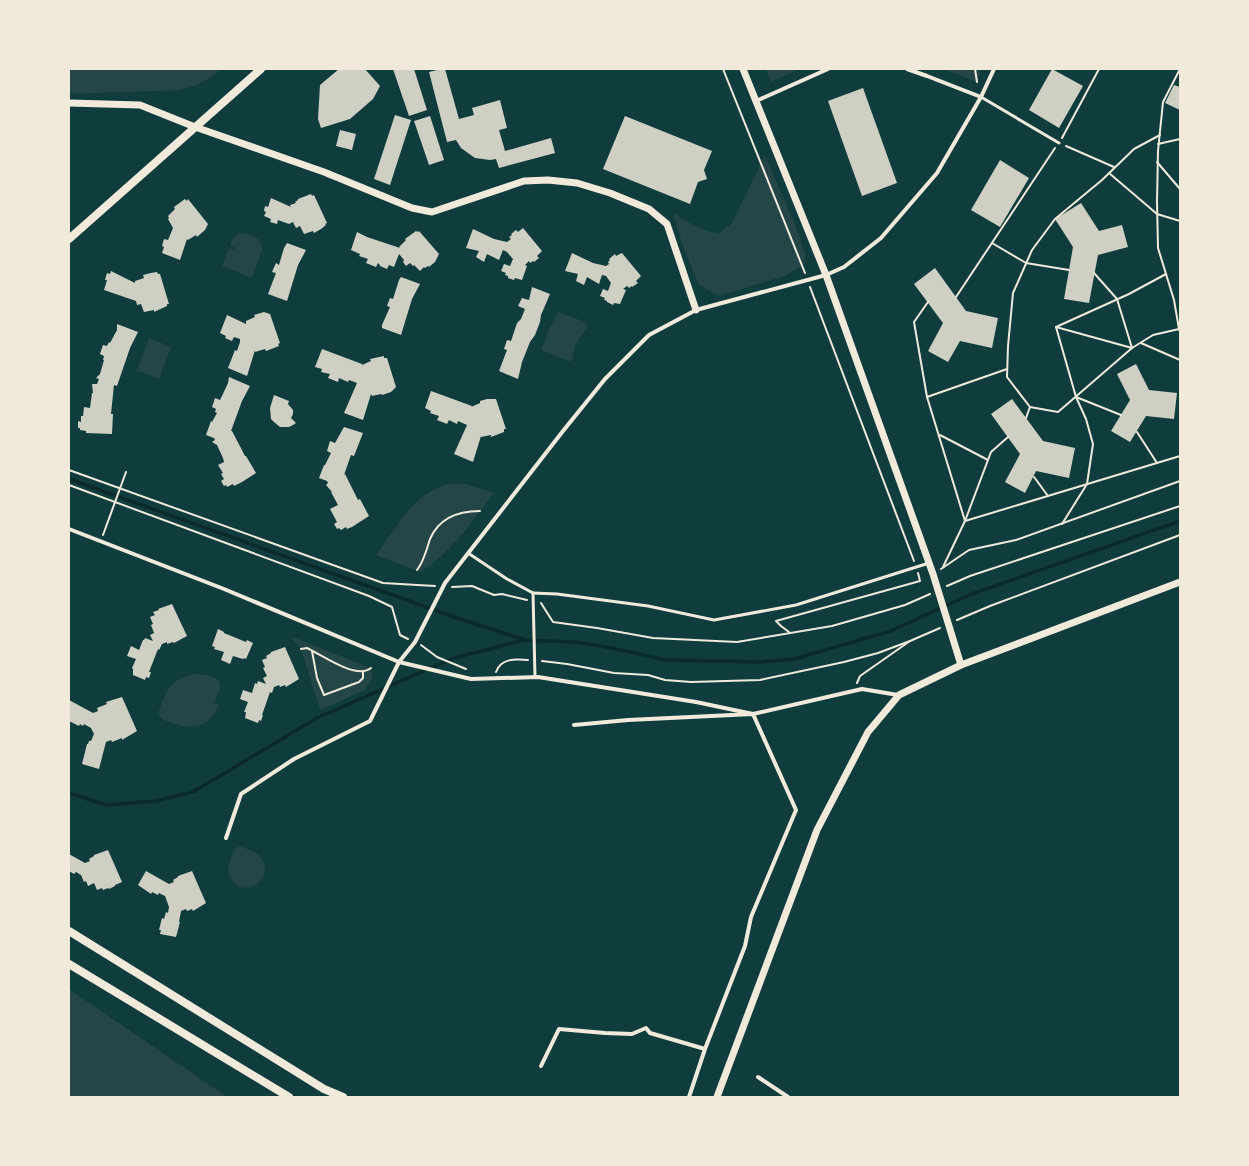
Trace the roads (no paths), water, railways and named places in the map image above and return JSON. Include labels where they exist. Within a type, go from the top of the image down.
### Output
[{"type":"main road","points":[[69,239],[261,69]]},
{"type":"main road","points":[[69,931],[324,1090],[343,1097]]},
{"type":"main road","points":[[69,964],[289,1097]]},
{"type":"street","points":[[743,69],[826,275],[929,563],[935,572],[961,665]]},
{"type":"street","points":[[756,100],[828,69]]},
{"type":"street","points":[[907,69],[981,97]]},
{"type":"street","points":[[226,838],[241,794],[294,759],[370,721],[399,662],[415,642],[445,583],[605,379],[649,334],[696,310],[826,275],[844,267],[881,238],[937,173],[981,97],[994,69]]},
{"type":"street","points":[[69,103],[140,105],[195,127],[324,172],[412,208],[432,212],[524,182],[548,180],[577,183],[610,193],[649,209],[667,224],[696,310]]},
{"type":"street","points":[[69,529],[224,589],[399,662],[471,679],[535,675],[696,702],[753,714]]},
{"type":"street","points":[[717,1097],[817,830],[868,732],[899,695],[961,665],[1180,582]]},
{"type":"street","points":[[574,725],[628,720],[753,714],[862,689],[899,695]]},
{"type":"street","points":[[689,1097],[705,1049],[745,946],[751,917],[796,810],[753,714]]},
{"type":"street","points":[[541,1066],[560,1029],[632,1034],[646,1028],[650,1033],[705,1049]]},
{"type":"street","points":[[758,1077],[788,1097]]},
{"type":"lane","points":[[981,97],[1059,143]]},
{"type":"lane","points":[[468,552],[507,579],[533,593],[557,594],[648,606],[714,620],[796,605],[929,563]]},
{"type":"lane","points":[[533,593],[535,675]]},
{"type":"waterway","points":[[69,479],[457,618],[525,640],[576,642],[666,660],[760,662],[794,659],[891,631],[969,595],[1180,521]]},
{"type":"waterway","points":[[69,793],[106,805],[155,801],[193,792],[317,718],[451,659],[524,640]]}]
